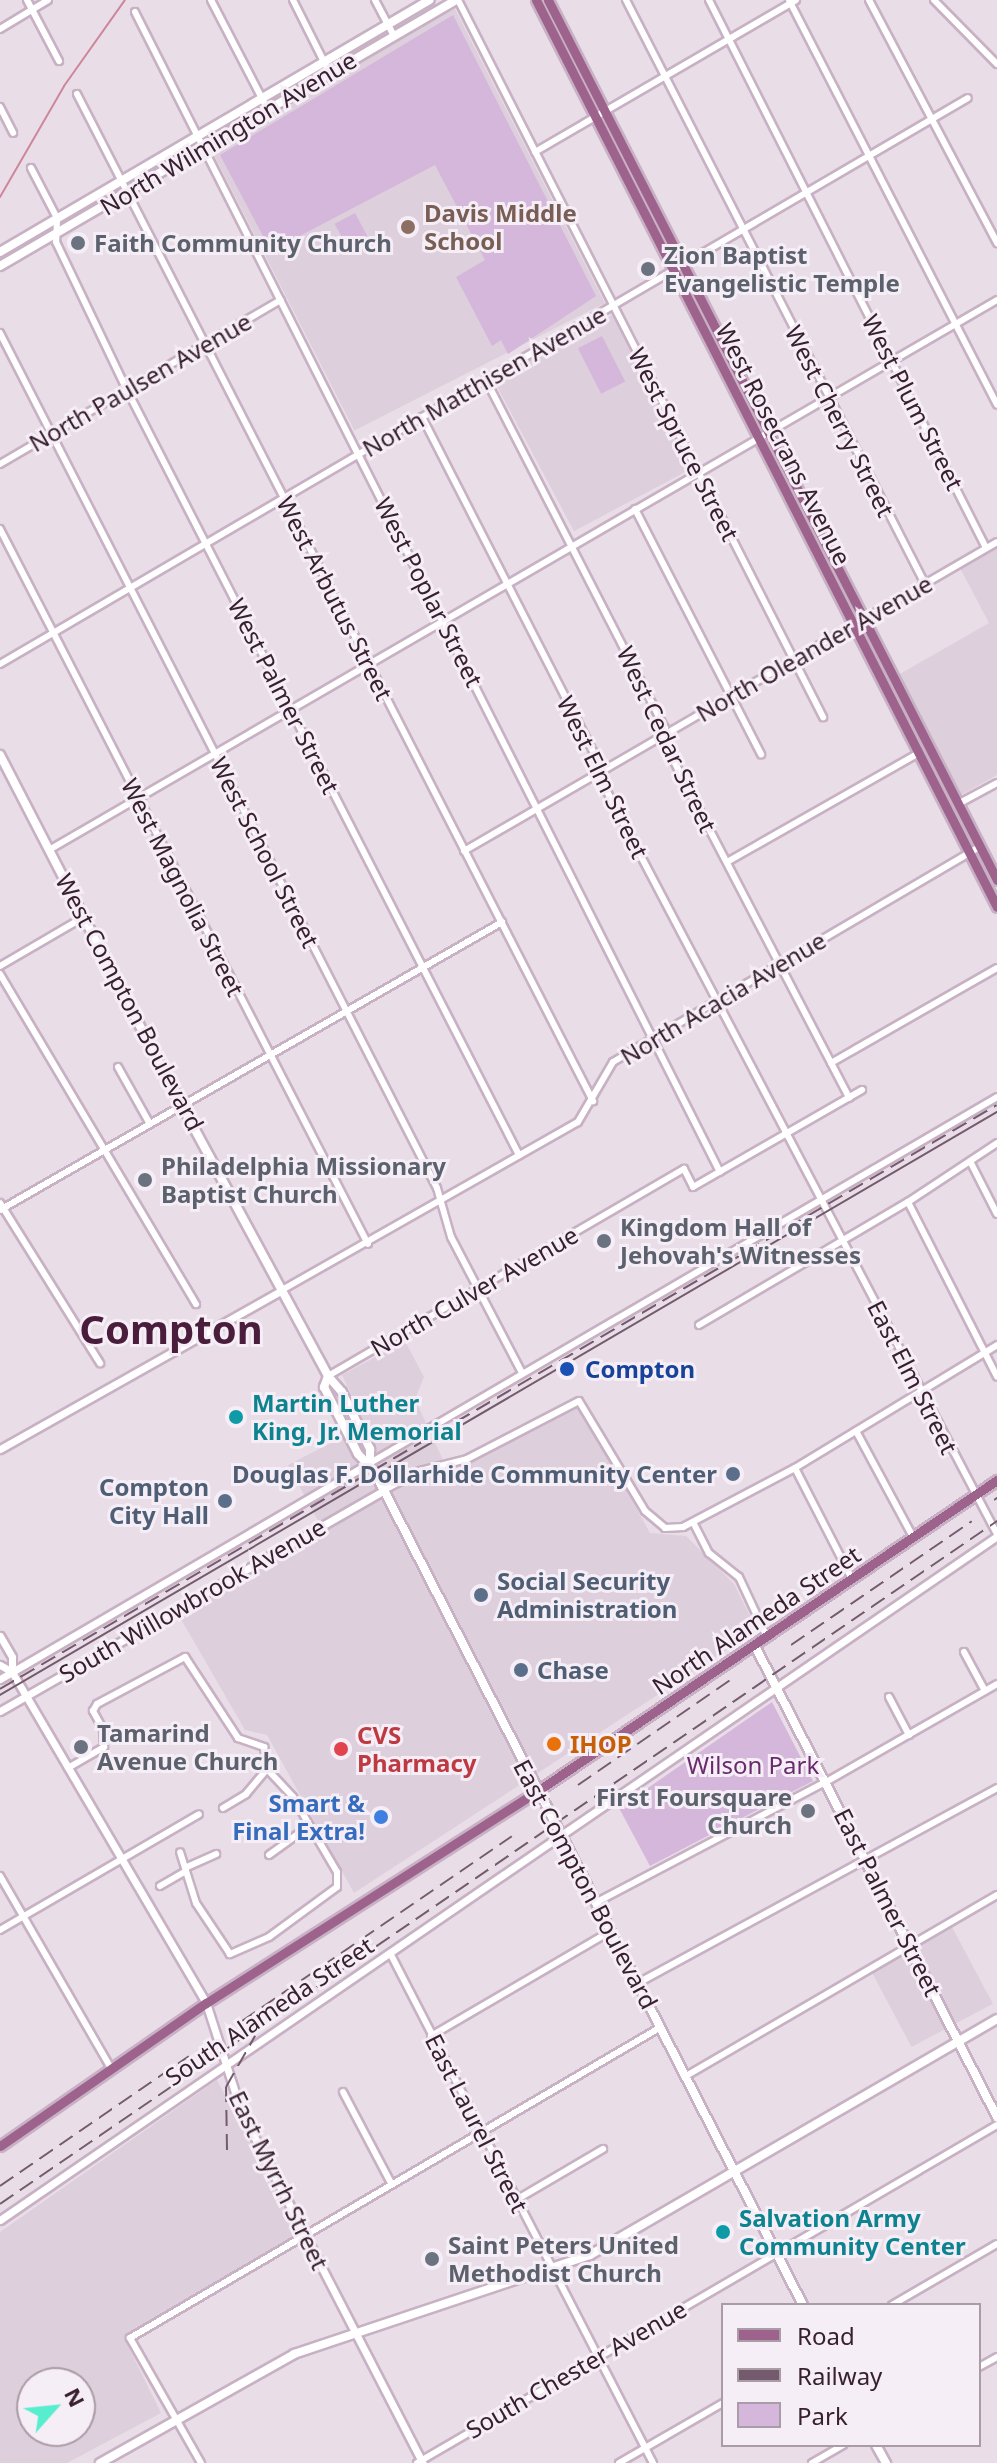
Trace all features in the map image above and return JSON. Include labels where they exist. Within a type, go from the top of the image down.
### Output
[{"type":"main road","name":"North Wilmington Avenue","points":[[0,252],[430,0]]},
{"type":"main road","name":"North Wilmington Avenue","points":[[0,266],[457,0]]},
{"type":"main road","name":"West Rosecrans Avenue","points":[[536,0],[595,117],[768,432],[997,880]]},
{"type":"main road","name":"West Rosecrans Avenue","points":[[548,0],[605,111],[758,438],[997,907]]},
{"type":"main road","name":"West Compton Boulevard","points":[[0,755],[328,1376],[335,1379],[370,1449],[370,1463]]},
{"type":"main road","name":"West Compton Boulevard","points":[[328,1376],[324,1387],[358,1454],[370,1463]]},
{"type":"main road","name":"East Compton Boulevard","points":[[370,1463],[536,1792],[597,1902],[802,2303]]},
{"type":"main road","name":"North Alameda Street","points":[[536,1792],[997,1480]]},
{"type":"main road","name":"East Palmer Street","points":[[755,1646],[997,2117]]},
{"type":"main road","name":"South Alameda Street","points":[[0,2146],[206,2003],[536,1792]]},
{"type":"main road","points":[[100,2463],[253,2374],[353,2330],[553,2271],[736,2171],[997,2019]]},
{"type":"street","points":[[27,0],[59,61]]},
{"type":"street","points":[[0,29],[48,0]]},
{"type":"street","points":[[211,0],[268,110]]},
{"type":"street","points":[[293,0],[330,74]]},
{"type":"street","points":[[375,0],[394,36]]},
{"type":"street","name":"West Spruce Street","points":[[457,0],[823,717]]},
{"type":"street","name":"West Cherry Street","points":[[626,0],[741,231],[925,584]]},
{"type":"street","name":"West Plum Street","points":[[709,0],[986,548]]},
{"type":"street","points":[[869,0],[997,243]]},
{"type":"street","points":[[934,0],[997,64]]},
{"type":"street","points":[[535,152],[792,1],[997,405]]},
{"type":"street","name":"West Poplar Street","points":[[135,12],[539,809],[538,817],[720,1172]]},
{"type":"street","name":"West Arbutus Street","points":[[77,94],[593,1101]]},
{"type":"street","name":"North Matthisen Avenue","points":[[0,664],[968,98]]},
{"type":"street","points":[[0,107],[13,133]]},
{"type":"street","points":[[31,168],[57,218],[56,234]]},
{"type":"street","name":"West Palmer Street","points":[[56,234],[127,390],[519,1155]]},
{"type":"street","name":"North Paulsen Avenue","points":[[0,464],[281,300]]},
{"type":"street","points":[[49,850],[997,300]]},
{"type":"street","name":"West School Street","points":[[0,333],[442,1199],[451,1237],[522,1373]]},
{"type":"street","name":"West Cedar Street","points":[[486,380],[665,734],[665,744],[849,1098]]},
{"type":"street","name":"West Elm Street","points":[[422,417],[603,771],[602,782],[784,1136]]},
{"type":"street","points":[[635,509],[761,754]]},
{"type":"street","name":"West Magnolia Street","points":[[0,529],[368,1244]]},
{"type":"street","name":"North Oleander Avenue","points":[[464,851],[997,542]]},
{"type":"street","points":[[727,862],[919,753]]},
{"type":"street","points":[[947,809],[997,783]]},
{"type":"street","name":"North Acacia Avenue","points":[[282,1290],[368,1244],[578,1122],[593,1101],[600,1078],[613,1062],[980,847]]},
{"type":"street","points":[[0,952],[3,964],[84,917]]},
{"type":"street","points":[[100,1363],[1,1207],[502,922]]},
{"type":"street","points":[[831,1063],[997,968]]},
{"type":"street","points":[[0,974],[196,1304]]},
{"type":"street","points":[[118,1067],[150,1124]]},
{"type":"street","name":"North Culver Avenue","points":[[328,1376],[684,1169],[693,1187],[862,1090]]},
{"type":"street","points":[[370,1463],[997,1097]]},
{"type":"street","name":"East Elm Street","points":[[784,1136],[818,1202],[842,1238],[997,1535]]},
{"type":"street","points":[[699,1325],[842,1238],[908,1202],[997,1143]]},
{"type":"street","points":[[971,1163],[997,1214]]},
{"type":"street","points":[[908,1202],[997,1377]]},
{"type":"street","points":[[0,1449],[282,1290]]},
{"type":"street","points":[[384,1490],[420,1471],[467,1459],[579,1401],[645,1511],[665,1528],[694,1524],[795,1468],[997,1345]]},
{"type":"street","points":[[856,1431],[913,1538]]},
{"type":"street","name":"South Willowbrook Avenue","points":[[0,1679],[370,1463]]},
{"type":"street","points":[[795,1468],[852,1579]]},
{"type":"street","name":"South Willowbrook Avenue","points":[[0,1711],[384,1490]]},
{"type":"street","points":[[694,1524],[709,1553],[739,1577],[767,1637]]},
{"type":"street","points":[[559,1834],[997,1535]]},
{"type":"street","name":"East Myrrh Street","points":[[0,1636],[12,1657],[12,1672],[206,2003],[241,2111],[421,2462]]},
{"type":"street","points":[[964,1652],[985,1691]]},
{"type":"street","points":[[68,1768],[104,1747],[103,1729],[93,1711],[97,1704],[185,1657],[238,1738],[264,1747],[267,1769],[286,1788],[337,1872],[337,1887],[239,1953],[230,1954],[209,1927],[180,1852]]},
{"type":"street","points":[[0,1665],[12,1672]]},
{"type":"street","points":[[597,1902],[826,1782],[997,1684]]},
{"type":"street","points":[[889,1697],[909,1735]]},
{"type":"street","points":[[223,1808],[246,1794],[267,1769]]},
{"type":"street","points":[[638,1983],[997,1788]]},
{"type":"street","points":[[0,1930],[199,1814]]},
{"type":"street","points":[[269,1855],[309,1826]]},
{"type":"street","name":"South Alameda Street","points":[[0,2220],[559,1834]]},
{"type":"street","points":[[160,1886],[216,1854]]},
{"type":"street","points":[[0,1876],[111,2068]]},
{"type":"street","points":[[686,2076],[997,1895]]},
{"type":"street","points":[[431,2036],[611,1931]]},
{"type":"street","name":"East Laurel Street","points":[[390,1953],[653,2463]]},
{"type":"street","points":[[201,2463],[130,2338],[661,2027]]},
{"type":"street","points":[[343,2092],[391,2183]]},
{"type":"street","name":"South Chester Avenue","points":[[421,2462],[598,2355],[997,2125]]},
{"type":"street","points":[[516,2200],[603,2149]]},
{"type":"street","points":[[895,2303],[997,2244]]},
{"type":"street","points":[[619,2463],[721,2404]]},
{"type":"street","points":[[812,2463],[840,2447]]},
{"type":"shaded area","name":"Davis Middle School","points":[[455,9],[605,303],[354,431],[205,137]]},
{"type":"shaded area","points":[[612,315],[693,468],[574,531],[493,378]]},
{"type":"shaded area","points":[[997,547],[997,775],[961,795],[898,675],[989,623],[960,568]]},
{"type":"shaded area","points":[[405,1341],[424,1377],[415,1399],[448,1471],[569,1408],[581,1409],[650,1533],[686,1536],[734,1584],[757,1630],[354,1893],[267,1735],[245,1730],[178,1614],[324,1532],[288,1465],[366,1425],[342,1375]]},
{"type":"shaded area","points":[[952,1927],[993,2004],[912,2047],[871,1970]]},
{"type":"shaded area","points":[[217,2080],[298,2235],[129,2333],[127,2344],[161,2413],[67,2463],[0,2463],[0,2232]]},
{"type":"green space","points":[[453,15],[596,296],[508,354],[501,340],[492,346],[456,277],[485,260],[435,165],[271,251],[220,155]]},
{"type":"green space","points":[[355,213],[369,239],[349,250],[335,224]]},
{"type":"green space","points":[[602,336],[625,381],[601,394],[578,348]]},
{"type":"green space","name":"Wilson Park","points":[[772,1702],[813,1781],[650,1866],[619,1808]]},
{"type":"waterway","points":[[0,197],[64,86],[125,0]]},
{"type":"tram line","points":[[0,1695],[997,1112]]},
{"type":"railway","points":[[0,1689],[997,1105]]},
{"type":"railway","points":[[791,1645],[972,1521]]},
{"type":"railway","points":[[0,2204],[997,1521]]},
{"type":"railway","points":[[578,1785],[736,1676]]},
{"type":"railway","points":[[242,2021],[512,1836]]},
{"type":"railway","points":[[227,2150],[226,2087],[255,2036]]},
{"type":"railway","points":[[0,2186],[189,2056]]},
{"type":"place","name":"Davis Middle School","points":[[408,227]]},
{"type":"place","name":"Faith Community Church","points":[[78,243]]},
{"type":"place","name":"Zion Baptist Evangelistic Temple","points":[[648,269]]},
{"type":"place","name":"Philadelphia Missionary Baptist Church","points":[[145,1180]]},
{"type":"place","name":"Kingdom Hall of Jehovah's Witnesses","points":[[604,1241]]},
{"type":"place","name":"Compton","points":[[567,1369]]},
{"type":"place","name":"Martin Luther King, Jr. Memorial","points":[[236,1417]]},
{"type":"place","name":"Douglas F. Dollarhide Community Center","points":[[733,1474]]},
{"type":"place","name":"Compton City Hall","points":[[225,1501]]},
{"type":"place","name":"Social Security Administration","points":[[481,1595]]},
{"type":"place","name":"Chase","points":[[521,1670]]},
{"type":"place","name":"IHOP","points":[[554,1744]]},
{"type":"place","name":"Tamarind Avenue Church","points":[[81,1747]]},
{"type":"place","name":"CVS Pharmacy","points":[[341,1749]]},
{"type":"place","name":"First Foursquare Church","points":[[808,1811]]},
{"type":"place","name":"Smart & Final Extra!","points":[[381,1817]]},
{"type":"place","name":"Salvation Army Community Center","points":[[723,2232]]},
{"type":"place","name":"Saint Peters United Methodist Church","points":[[432,2259]]},
{"type":"district","name":"Compton","points":[[171,1329]]}]
